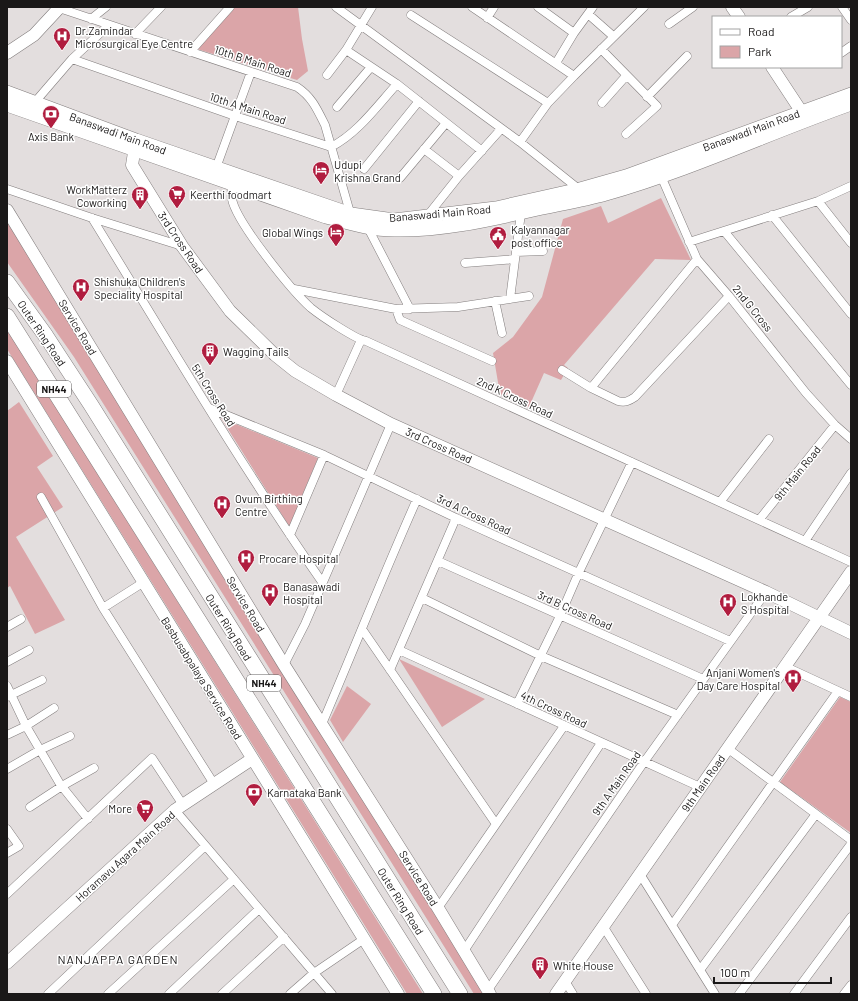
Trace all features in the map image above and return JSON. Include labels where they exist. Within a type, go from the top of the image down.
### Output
[{"type":"highway","name":"Outer Ring Road","points":[[7,282],[46,336],[91,405],[460,994]]},
{"type":"highway","name":"Outer Ring Road","points":[[7,316],[434,994]]},
{"type":"main road","name":"Banaswadi Main Road","points":[[7,92],[35,102],[232,183],[326,217],[352,220],[394,220],[496,208],[581,194],[605,194],[661,176],[851,104]]},
{"type":"main road","name":"Banaswadi Main Road","points":[[7,105],[216,168],[352,220],[368,228],[394,230],[469,224],[521,213],[581,194],[626,176],[851,94]]},
{"type":"street","points":[[91,19],[106,7]]},
{"type":"street","points":[[135,34],[161,7]]},
{"type":"street","points":[[190,52],[230,7]]},
{"type":"street","points":[[336,7],[345,10],[361,25],[520,142],[581,194]]},
{"type":"street","points":[[327,75],[346,50],[372,7]]},
{"type":"street","points":[[472,7],[574,76]]},
{"type":"street","points":[[487,18],[494,7]]},
{"type":"street","points":[[538,7],[574,32]]},
{"type":"street","points":[[556,63],[574,32],[593,7]]},
{"type":"street","points":[[520,142],[548,103],[613,36],[644,7]]},
{"type":"street","points":[[669,24],[693,7]]},
{"type":"street","points":[[794,16],[808,7]]},
{"type":"street","points":[[842,7],[851,20]]},
{"type":"street","points":[[7,53],[34,34],[65,8]]},
{"type":"street","name":"10th B Main Road","points":[[65,8],[91,19],[296,87],[306,94],[319,111],[325,125],[352,220]]},
{"type":"street","points":[[588,14],[613,36]]},
{"type":"street","points":[[412,15],[548,103]]},
{"type":"street","points":[[35,102],[72,59],[109,24]]},
{"type":"street","points":[[842,52],[851,46]]},
{"type":"street","points":[[601,49],[657,106],[626,134]]},
{"type":"street","points":[[346,50],[397,84],[482,151]]},
{"type":"street","points":[[647,97],[687,56]]},
{"type":"street","name":"10th A Main Road","points":[[72,59],[235,116],[331,147]]},
{"type":"street","points":[[337,107],[371,67]]},
{"type":"street","points":[[773,68],[802,111]]},
{"type":"street","points":[[216,168],[251,72]]},
{"type":"street","points":[[602,103],[626,76]]},
{"type":"street","points":[[331,147],[342,141],[353,132],[397,84]]},
{"type":"street","points":[[364,170],[419,101]]},
{"type":"street","points":[[400,178],[446,123]]},
{"type":"street","points":[[428,215],[459,176],[502,129]]},
{"type":"street","name":"3rd Cross Road","points":[[135,144],[132,165],[182,246],[230,311],[275,355],[295,371],[390,424],[766,592],[851,633]]},
{"type":"street","points":[[424,149],[459,176]]},
{"type":"street","name":"2nd G Cross","points":[[661,176],[697,259],[729,296],[806,393],[835,425],[851,439]]},
{"type":"street","name":"2nd K Cross Road","points":[[232,183],[232,199],[238,215],[260,249],[311,308],[361,340],[374,344],[851,562]]},
{"type":"street","points":[[689,242],[818,201],[851,186]]},
{"type":"street","points":[[7,189],[92,218],[182,246]]},
{"type":"street","points":[[818,201],[851,243]]},
{"type":"street","name":"Service Road","points":[[7,210],[284,666],[438,908],[489,992]]},
{"type":"street","points":[[510,299],[521,213]]},
{"type":"street","points":[[772,215],[851,314]]},
{"type":"street","name":"5th Cross Road","points":[[92,218],[209,408],[290,535],[322,582]]},
{"type":"street","points":[[368,228],[410,309]]},
{"type":"street","points":[[724,231],[851,385]]},
{"type":"street","points":[[466,263],[543,251]]},
{"type":"street","points":[[591,388],[697,259]]},
{"type":"street","points":[[294,289],[396,309],[458,307],[529,296]]},
{"type":"street","points":[[562,370],[591,388],[618,401],[623,402],[631,400],[729,296]]},
{"type":"street","points":[[495,301],[502,333]]},
{"type":"street","points":[[396,309],[400,320],[492,361]]},
{"type":"street","points":[[336,395],[361,340]]},
{"type":"street","name":"Basbusabpalaya Service Road","points":[[7,361],[398,994]]},
{"type":"street","name":"3rd A Cross Road","points":[[209,408],[324,455],[456,518],[730,641]]},
{"type":"street","points":[[284,666],[305,624],[390,424]]},
{"type":"street","name":"9th Main Road","points":[[759,520],[835,425]]},
{"type":"street","points":[[720,502],[768,439]]},
{"type":"street","points":[[290,535],[324,455]]},
{"type":"street","points":[[517,704],[632,462]]},
{"type":"street","points":[[805,541],[851,473]]},
{"type":"street","points":[[41,497],[103,608],[214,784]]},
{"type":"street","points":[[322,724],[389,562],[417,499]]},
{"type":"street","points":[[390,670],[456,518]]},
{"type":"street","name":"3rd B Cross Road","points":[[438,561],[703,679]]},
{"type":"street","name":"9th Main Road","points":[[556,994],[851,572]]},
{"type":"street","points":[[103,608],[144,582]]},
{"type":"street","name":"9th A Main Road","points":[[489,992],[644,762],[766,592]]},
{"type":"street","points":[[422,598],[541,656],[678,715]]},
{"type":"street","points":[[7,627],[21,619]]},
{"type":"street","points":[[362,629],[496,824]]},
{"type":"street","points":[[7,662],[29,650]]},
{"type":"street","name":"4th Cross Road","points":[[399,650],[700,788]]},
{"type":"street","points":[[784,666],[851,697]]},
{"type":"street","points":[[9,696],[42,680]]},
{"type":"street","points":[[7,686],[9,696],[40,750],[62,786],[88,819]]},
{"type":"street","points":[[672,925],[838,691]]},
{"type":"street","points":[[7,735],[26,726],[54,708]]},
{"type":"street","points":[[438,908],[564,726]]},
{"type":"street","points":[[7,769],[40,750],[70,736]]},
{"type":"street","points":[[464,950],[601,743]]},
{"type":"street","points":[[727,748],[851,840]]},
{"type":"street","points":[[7,894],[152,758],[179,808],[205,846],[332,994]]},
{"type":"street","name":"Horamavu Agara Main Road","points":[[7,963],[179,808],[252,759]]},
{"type":"street","points":[[30,808],[62,786],[94,768]]},
{"type":"street","points":[[700,970],[816,814]]},
{"type":"street","points":[[7,829],[19,846],[7,853]]},
{"type":"street","points":[[739,994],[851,844]]},
{"type":"street","points":[[48,994],[205,846]]},
{"type":"street","points":[[640,874],[715,994]]},
{"type":"street","points":[[108,994],[234,879]]},
{"type":"street","points":[[174,992],[259,909]]},
{"type":"street","points":[[794,994],[851,917]]},
{"type":"street","points":[[603,926],[646,994]]},
{"type":"street","points":[[222,994],[284,937]]},
{"type":"street","points":[[290,994],[314,973],[364,939]]},
{"type":"street","points":[[565,981],[573,994]]},
{"type":"street","points":[[844,994],[851,985]]},
{"type":"green space","points":[[234,7],[298,7],[308,71],[297,80],[197,49]]},
{"type":"green space","points":[[661,198],[691,260],[655,259],[564,365],[568,368],[561,380],[544,373],[529,407],[500,394],[493,353],[513,337],[542,297],[563,219],[601,206],[608,223]]},
{"type":"green space","points":[[7,220],[487,994],[474,994],[74,357],[7,262]]},
{"type":"green space","points":[[7,329],[423,994],[407,994],[7,349]]},
{"type":"green space","points":[[19,402],[53,456],[37,467],[63,507],[16,537],[65,620],[35,634],[10,586],[7,588],[7,411]]},
{"type":"green space","points":[[221,418],[318,458],[289,527],[289,526]]},
{"type":"green space","points":[[399,659],[485,699],[442,727]]},
{"type":"green space","points":[[347,686],[371,704],[343,742],[330,720]]},
{"type":"green space","points":[[840,697],[851,702],[851,833],[780,782]]},
{"type":"place","name":"Dr.Zamindar Microsurgical Eye Centre","points":[[62,51]]},
{"type":"place","name":"Axis Bank","points":[[51,129]]},
{"type":"place","name":"Udupi Krishna Grand","points":[[321,185]]},
{"type":"place","name":"Keerthi foodmart","points":[[177,209]]},
{"type":"place","name":"WorkMatterz Coworking","points":[[140,210]]},
{"type":"place","name":"Global Wings","points":[[336,247]]},
{"type":"place","name":"Kalyannagar post office","points":[[498,250]]},
{"type":"place","name":"Shishuka Children's Speciality Hospital","points":[[81,302]]},
{"type":"place","name":"Wagging Tails","points":[[210,366]]},
{"type":"place","name":"Ovum Birthing Centre","points":[[222,519]]},
{"type":"place","name":"Procare Hospital","points":[[246,573]]},
{"type":"place","name":"Banasawadi Hospital","points":[[270,607]]},
{"type":"place","name":"Lokhande S Hospital","points":[[728,617]]},
{"type":"place","name":"Anjani Women's Day Care Hospital","points":[[793,693]]},
{"type":"place","name":"Karnataka Bank","points":[[254,807]]},
{"type":"place","name":"More","points":[[145,823]]},
{"type":"place","name":"White House","points":[[540,980]]},
{"type":"district","name":"NANJAPPA GARDEN","points":[[118,959]]}]
